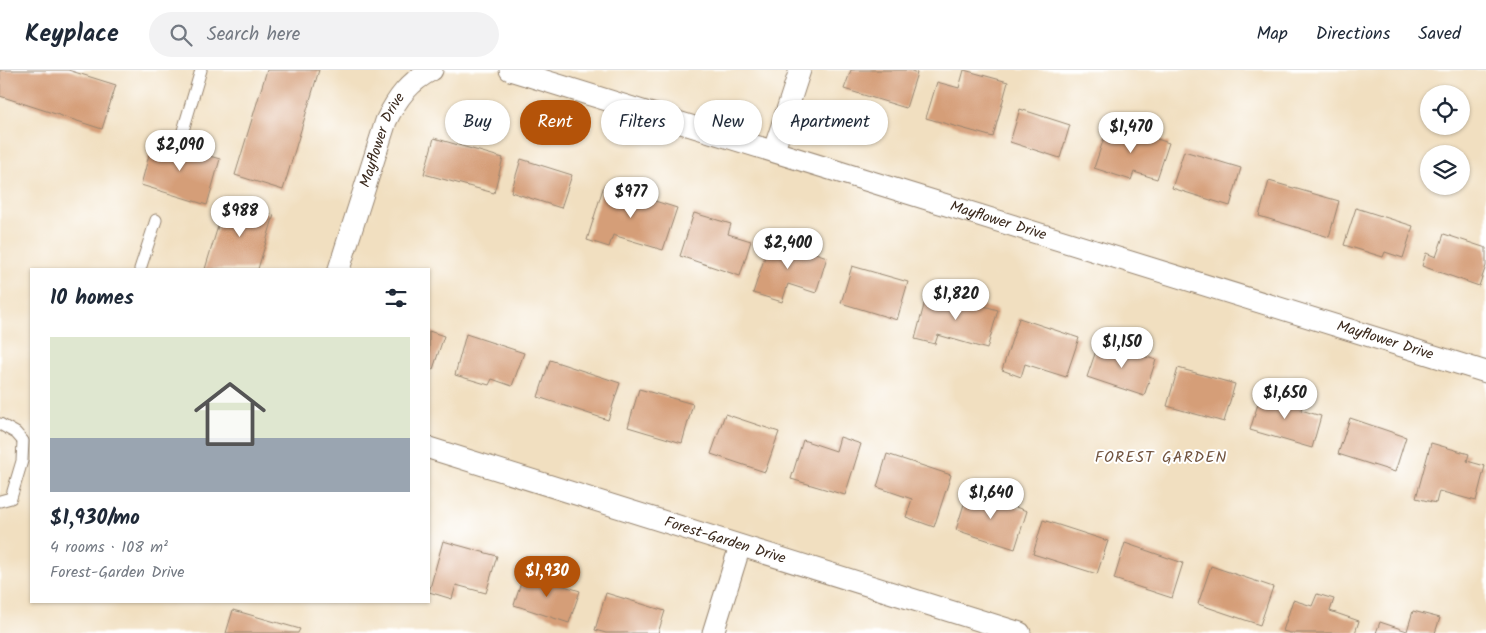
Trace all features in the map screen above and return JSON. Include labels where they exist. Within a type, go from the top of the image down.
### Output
[{"type":"street","name":"Mayflower Drive","points":[[339,268],[386,121],[395,102],[406,89],[430,70]]},
{"type":"street","name":"Mayflower Drive","points":[[510,70],[774,150],[1486,372]]},
{"type":"street","points":[[774,150],[800,70]]},
{"type":"street","name":"Forest-Garden Drive","points":[[430,448],[1020,633]]},
{"type":"street","points":[[713,633],[740,546]]},
{"type":"lane","points":[[182,134],[202,70]]},
{"type":"lane","points":[[140,268],[156,220]]},
{"type":"lane","points":[[0,424],[16,433],[23,441],[22,461],[11,498],[0,501]]},
{"type":"building","points":[[0,70],[68,70],[116,85],[102,129],[0,96]]},
{"type":"building","points":[[267,70],[319,70],[283,190],[235,175]]},
{"type":"building","points":[[851,70],[909,70],[917,73],[906,108],[888,102],[888,100],[880,100],[844,89]]},
{"type":"building","points":[[964,70],[1008,82],[993,137],[926,118],[937,82],[959,88]]},
{"type":"building","points":[[1020,109],[1070,125],[1060,158],[1010,142]]},
{"type":"building","points":[[1109,123],[1169,143],[1157,179],[1134,172],[1131,180],[1094,168]]},
{"type":"building","points":[[434,138],[445,141],[445,145],[458,145],[503,158],[494,193],[424,174]]},
{"type":"building","points":[[153,140],[220,159],[207,205],[141,185]]},
{"type":"building","points":[[1184,151],[1241,168],[1230,206],[1172,188]]},
{"type":"building","points":[[521,159],[572,175],[561,208],[511,192]]},
{"type":"building","points":[[1269,181],[1339,201],[1329,237],[1259,216]]},
{"type":"building","points":[[604,185],[677,208],[663,250],[613,235],[609,247],[587,240]]},
{"type":"building","points":[[226,200],[274,215],[258,268],[205,268]]},
{"type":"building","points":[[1356,208],[1413,226],[1403,258],[1385,252],[1383,257],[1344,245]]},
{"type":"building","points":[[694,213],[731,224],[728,234],[751,241],[740,276],[680,256]]},
{"type":"building","points":[[1444,234],[1486,248],[1486,266],[1479,286],[1422,266],[1426,253],[1436,257]]},
{"type":"building","points":[[771,238],[827,257],[816,293],[788,284],[782,302],[753,293]]},
{"type":"building","points":[[852,266],[908,282],[897,320],[841,303]]},
{"type":"building","points":[[928,290],[998,310],[987,349],[938,335],[935,344],[915,339]]},
{"type":"building","points":[[1019,318],[1079,338],[1066,377],[1025,364],[1021,377],[1002,370]]},
{"type":"building","points":[[430,331],[444,336],[433,369],[430,368]]},
{"type":"building","points":[[466,334],[524,353],[512,386],[492,379],[489,385],[455,375]]},
{"type":"building","points":[[1099,342],[1156,360],[1144,396],[1087,377]]},
{"type":"building","points":[[550,360],[620,383],[608,420],[538,397]]},
{"type":"building","points":[[1178,368],[1235,384],[1224,422],[1167,406]]},
{"type":"building","points":[[639,389],[693,404],[682,443],[628,427]]},
{"type":"building","points":[[1262,391],[1303,403],[1301,410],[1321,416],[1312,448],[1250,430]]},
{"type":"building","points":[[725,414],[779,432],[765,472],[711,454]]},
{"type":"building","points":[[1350,418],[1406,437],[1395,472],[1338,454]]},
{"type":"building","points":[[840,437],[861,444],[845,495],[791,479],[803,440],[836,451]]},
{"type":"building","points":[[1431,443],[1469,454],[1467,461],[1485,466],[1476,501],[1439,491],[1436,503],[1416,498]]},
{"type":"building","points":[[887,454],[951,475],[934,527],[906,517],[912,499],[877,487]]},
{"type":"building","points":[[968,491],[1027,511],[1015,549],[956,530]]},
{"type":"building","points":[[1043,520],[1108,541],[1097,574],[1033,554]]},
{"type":"building","points":[[443,541],[497,556],[486,593],[456,585],[452,599],[430,592]]},
{"type":"building","points":[[1125,543],[1183,563],[1172,598],[1114,579]]},
{"type":"building","points":[[1211,566],[1273,587],[1260,625],[1198,604]]},
{"type":"building","points":[[524,573],[580,591],[569,623],[514,605]]},
{"type":"building","points":[[606,593],[665,611],[658,633],[606,633],[595,630]]},
{"type":"building","points":[[1317,594],[1334,599],[1330,611],[1359,621],[1355,633],[1290,633],[1283,631],[1293,600],[1312,606]]},
{"type":"building","points":[[233,610],[300,629],[298,633],[226,633]]},
{"type":"building","points":[[1413,611],[1440,618],[1435,633],[1376,633],[1380,622],[1407,631]]},
{"type":"district","name":"FOREST GARDEN","points":[[1161,457]]}]
